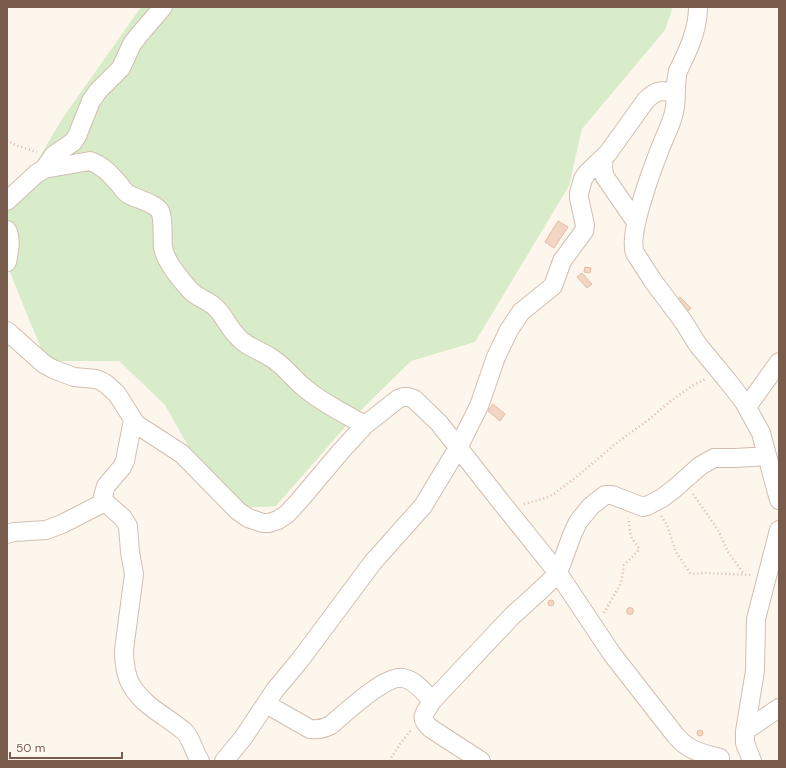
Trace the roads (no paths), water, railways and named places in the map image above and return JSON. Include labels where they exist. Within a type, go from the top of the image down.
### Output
[{"type":"street","points":[[44,169],[54,155],[71,144],[77,136],[91,101],[98,91],[121,68],[132,44],[162,7]]},
{"type":"street","points":[[698,7],[698,18],[693,36],[676,76],[673,116],[649,178],[636,222],[633,249],[653,281],[683,321],[698,345],[740,396],[747,407],[761,433],[779,500]]},
{"type":"street","points":[[224,761],[243,738],[275,690],[300,660],[373,562],[423,506],[458,448],[478,406],[496,358],[514,322],[521,312],[553,286],[562,262],[584,231],[585,225],[580,198],[581,187],[585,176],[608,154],[646,100],[652,94],[660,91],[676,92]]},
{"type":"street","points":[[604,157],[602,167],[605,177],[636,222]]},
{"type":"street","points":[[7,201],[36,174],[44,169],[84,161],[95,162],[106,169],[125,192],[160,210],[162,219],[163,249],[170,265],[192,293],[214,306],[221,313],[237,337],[278,362],[306,389],[328,405],[365,425]]},
{"type":"street","points":[[7,230],[10,238],[7,262]]},
{"type":"street","points":[[7,331],[44,364],[53,369],[74,377],[101,380],[117,394],[133,420],[140,428],[182,454],[238,511],[248,518],[263,523],[278,520],[287,514],[300,501],[342,450],[365,425],[398,398],[408,397],[414,399],[440,423],[458,448],[558,573],[612,654],[682,743],[696,752],[718,760],[779,708]]},
{"type":"street","points":[[747,407],[779,362]]},
{"type":"street","points":[[133,420],[125,461],[122,467],[106,486],[103,496],[105,502],[123,518],[128,526],[130,552],[134,574],[124,650],[124,661],[129,681],[133,689],[146,703],[185,732],[190,738],[200,761]]},
{"type":"street","points":[[481,761],[430,728],[423,720],[428,708],[512,616],[558,573],[578,522],[591,506],[605,495],[612,495],[643,507],[647,506],[662,498],[700,466],[714,458],[767,456]]},
{"type":"street","points":[[7,534],[14,532],[46,530],[62,524],[105,502]]},
{"type":"street","points":[[752,761],[745,737],[755,671],[756,619],[771,571],[779,530]]},
{"type":"street","points":[[266,704],[310,729],[324,729],[332,725],[381,684],[392,679],[400,678],[407,679],[417,685],[428,708]]}]
